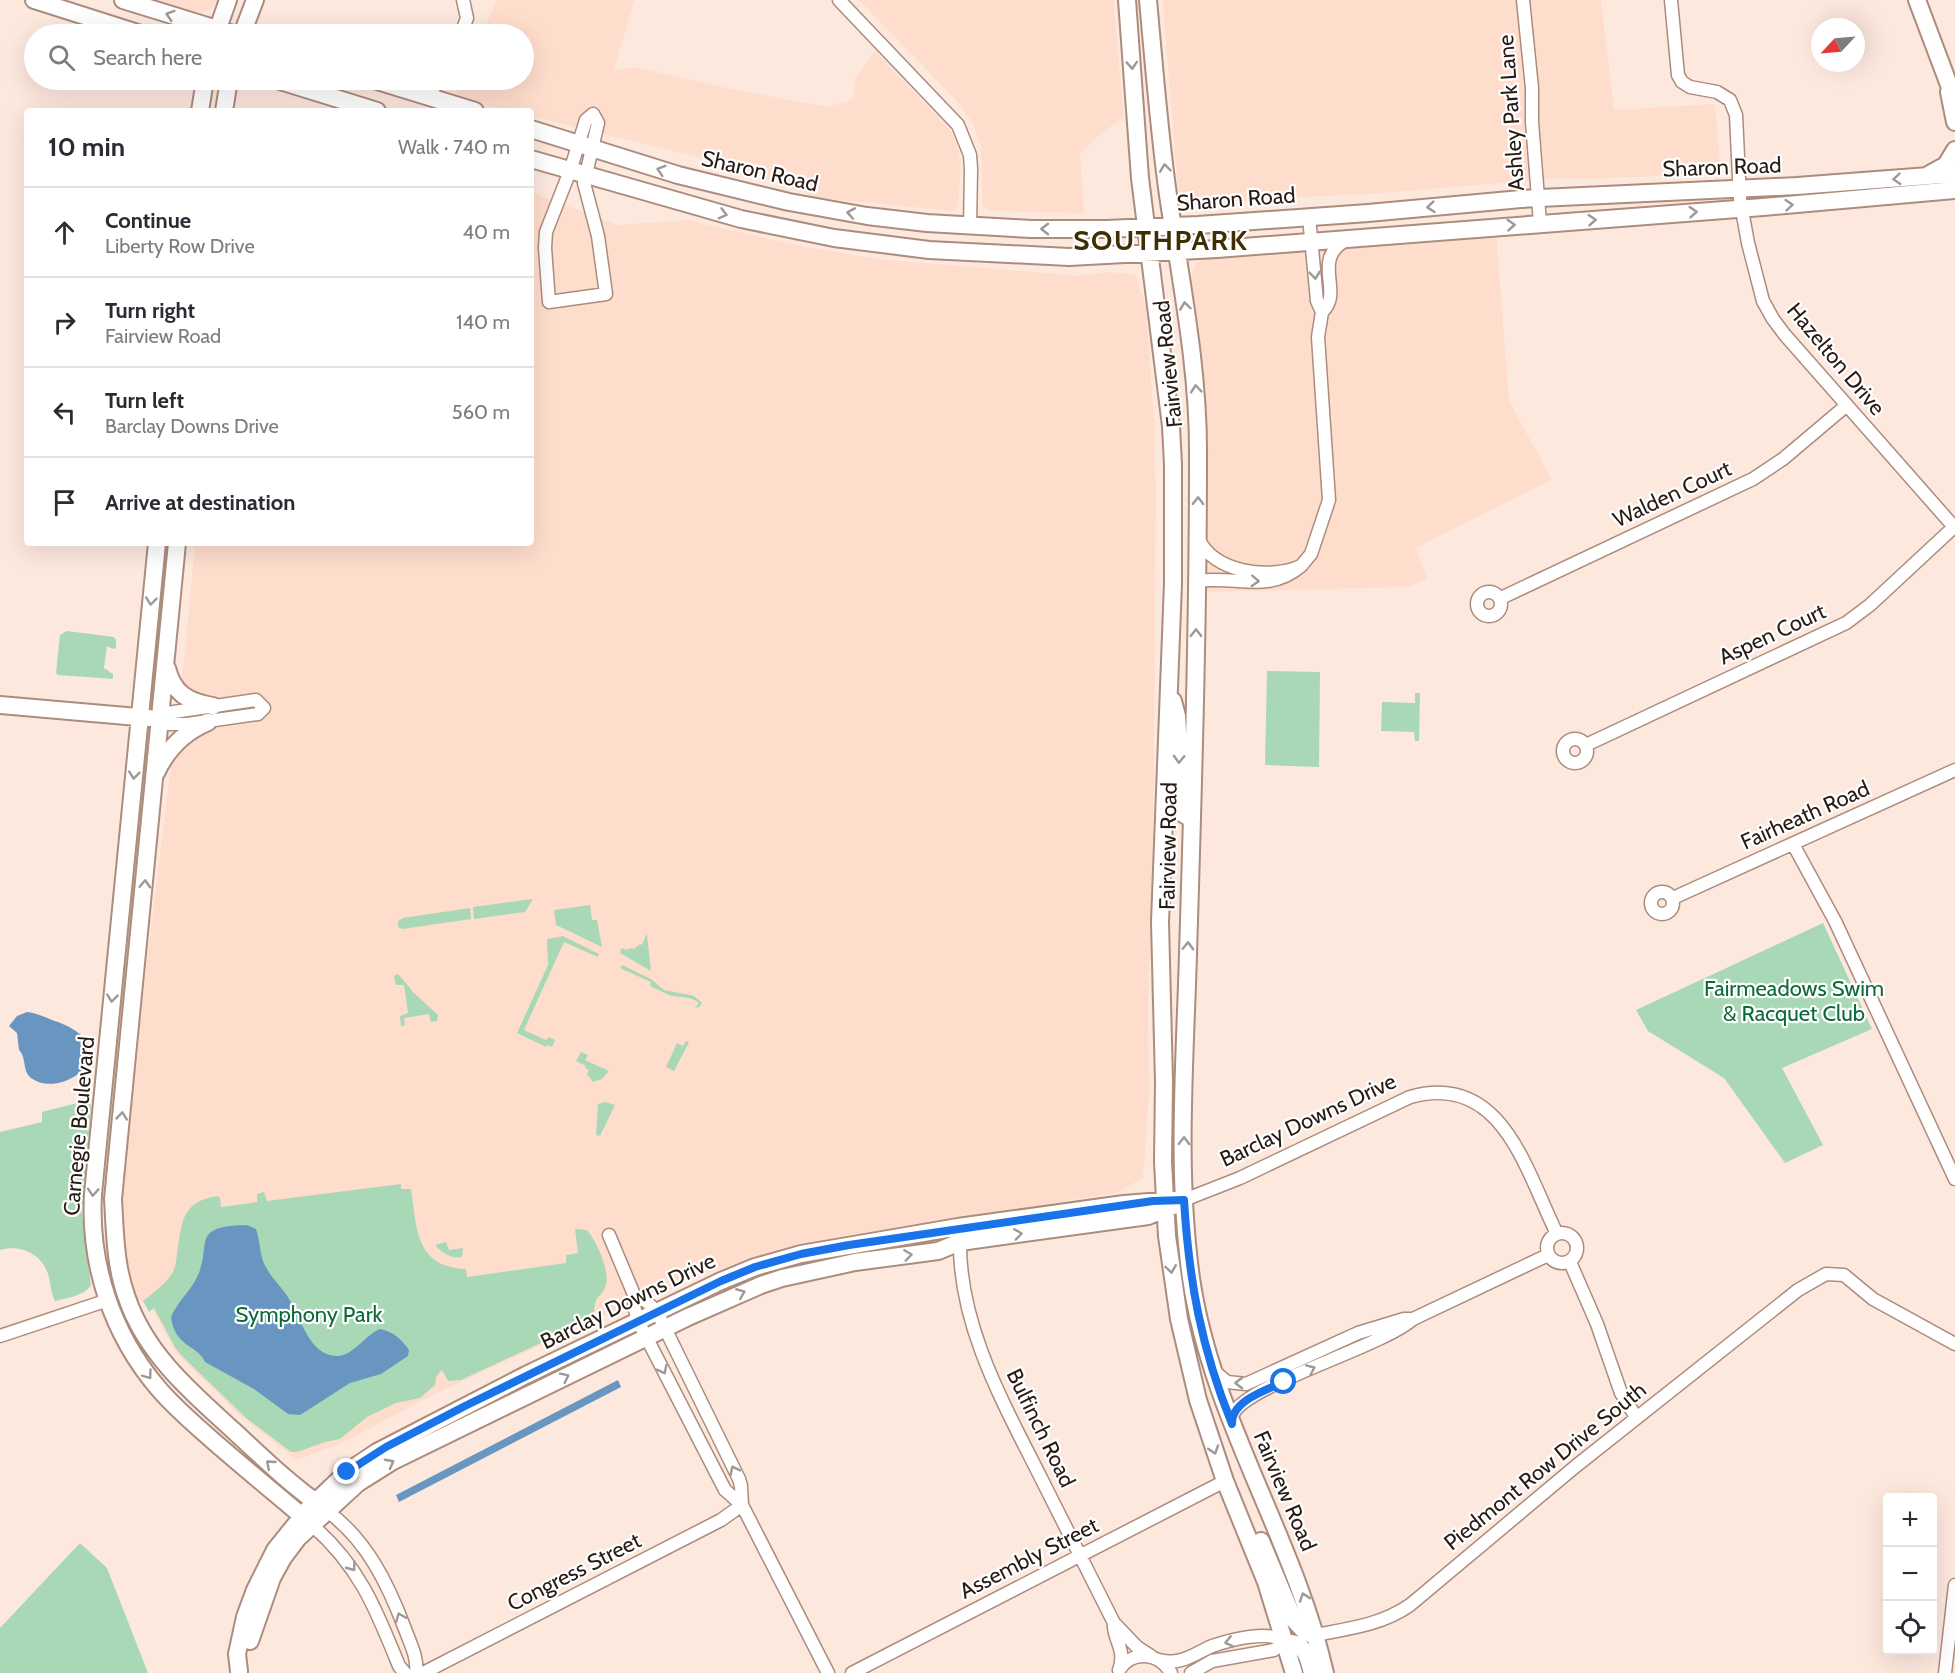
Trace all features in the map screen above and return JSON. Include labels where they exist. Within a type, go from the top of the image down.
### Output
[{"type":"main road","points":[[34,0],[110,24]]},
{"type":"main road","points":[[123,0],[195,24]]},
{"type":"main road","points":[[224,24],[228,0]]},
{"type":"main road","points":[[246,24],[255,0]]},
{"type":"main road","name":"Fairview Road","points":[[1127,0],[1138,152],[1171,426],[1173,465],[1173,583],[1160,941],[1164,1071],[1164,1206],[1170,1267],[1182,1333],[1198,1400],[1225,1481],[1259,1564],[1294,1673]]},
{"type":"main road","name":"Fairview Road","points":[[1148,0],[1164,166],[1197,409],[1197,534],[1185,1080],[1184,1200],[1188,1256],[1195,1304],[1212,1367],[1232,1424],[1295,1574],[1316,1635],[1325,1673]]},
{"type":"main road","points":[[1917,0],[1952,95],[1950,103],[1955,122]]},
{"type":"main road","points":[[200,108],[203,90]]},
{"type":"main road","points":[[224,108],[227,90]]},
{"type":"main road","points":[[309,90],[367,108]]},
{"type":"main road","points":[[407,90],[465,108]]},
{"type":"main road","name":"Sharon Road","points":[[534,130],[678,175],[789,202],[867,216],[970,226],[1146,228],[1538,198],[1740,189],[1955,174]]},
{"type":"main road","points":[[1920,177],[1939,170],[1948,162],[1955,150]]},
{"type":"main road","name":"Sharon Road","points":[[534,160],[761,224],[864,243],[1013,255],[1076,257],[1177,252],[1955,190]]},
{"type":"main road","name":"Carnegie Boulevard","points":[[157,546],[93,1194],[94,1244],[108,1300],[117,1324],[134,1354],[164,1395],[214,1442],[306,1520]]},
{"type":"main road","name":"Carnegie Boulevard","points":[[177,546],[113,1199],[118,1267],[127,1299],[142,1331],[164,1364],[251,1447],[321,1506]]},
{"type":"main road","points":[[153,782],[158,768],[172,746],[210,714],[181,694],[170,679],[165,658]]},
{"type":"main road","points":[[1168,681],[1176,708],[1178,729],[1178,804],[1182,813],[1191,819]]},
{"type":"main road","points":[[0,705],[159,718]]},
{"type":"main road","name":"Barclay Downs Drive","points":[[239,1672],[237,1654],[245,1617],[255,1590],[275,1550],[321,1506],[347,1472],[386,1447],[657,1312],[755,1267],[801,1254],[959,1235],[1124,1204],[1164,1206],[1184,1200]]},
{"type":"main road","name":"Barclay Downs Drive","points":[[321,1506],[383,1466],[726,1299],[782,1278],[855,1262],[938,1251],[959,1235]]},
{"type":"main road","points":[[1225,1481],[1250,1516],[1294,1620],[1306,1633],[1316,1635]]},
{"type":"main road","points":[[1285,1642],[1296,1643],[1305,1651],[1312,1673]]},
{"type":"street","points":[[463,0],[467,18],[465,24]]},
{"type":"street","points":[[839,0],[958,125],[970,154],[970,226]]},
{"type":"street","name":"Ashley Park Lane","points":[[1523,0],[1532,88],[1532,122],[1540,223]]},
{"type":"street","name":"Hazelton Drive","points":[[1671,0],[1678,75],[1682,82],[1690,87],[1717,92],[1730,100],[1736,115],[1742,208],[1759,288],[1767,310],[1785,334],[1954,528]]},
{"type":"street","points":[[430,97],[433,90]]},
{"type":"street","points":[[578,173],[585,186],[598,236],[606,294],[549,302],[544,248],[546,232],[578,173],[585,147]]},
{"type":"street","points":[[1196,581],[1219,579],[1273,581],[1290,575],[1311,554],[1329,500],[1318,337],[1322,312],[1317,301],[1309,216]]},
{"type":"street","points":[[1322,312],[1328,306],[1330,298],[1328,259],[1338,245],[1348,238]]},
{"type":"street","name":"Walden Court","points":[[1501,598],[1753,479],[1774,466],[1847,405]]},
{"type":"street","name":"Aspen Court","points":[[1586,745],[1846,623],[1954,528]]},
{"type":"street","points":[[1197,534],[1200,543],[1207,550],[1237,570],[1283,572],[1301,566]]},
{"type":"street","points":[[159,718],[170,724],[210,714]]},
{"type":"street","name":"Fairheath Road","points":[[1672,898],[1955,770]]},
{"type":"street","points":[[1792,844],[1835,921],[1955,1179]]},
{"type":"street","name":"Barclay Downs Drive","points":[[1184,1200],[1226,1184],[1410,1097],[1430,1093],[1450,1094],[1478,1104],[1493,1115],[1507,1130],[1557,1234],[1567,1233],[1575,1239],[1577,1255],[1570,1262],[1597,1324],[1621,1393],[1636,1417]]},
{"type":"street","points":[[1557,1234],[1549,1240],[1548,1255],[1560,1264],[1570,1262]]},
{"type":"street","points":[[609,1235],[635,1297],[633,1306],[646,1337],[725,1491],[741,1505],[828,1673]]},
{"type":"street","name":"Bulfinch Road","points":[[959,1235],[965,1299],[981,1347],[1011,1419],[1114,1623],[1137,1647],[1155,1658],[1171,1673]]},
{"type":"street","points":[[1232,1424],[1234,1412],[1256,1395],[1548,1255]]},
{"type":"street","name":"Piedmont Row Drive South","points":[[1285,1642],[1368,1625],[1410,1605],[1561,1477],[1636,1417],[1812,1281],[1828,1273],[1844,1275],[1873,1299],[1955,1344]]},
{"type":"street","points":[[635,1297],[646,1301],[657,1312],[740,1483],[741,1505]]},
{"type":"street","points":[[0,1336],[108,1300]]},
{"type":"street","points":[[1212,1367],[1217,1375],[1227,1382],[1246,1384],[1358,1333],[1413,1318]]},
{"type":"street","name":"Assembly Street","points":[[852,1673],[1225,1481]]},
{"type":"street","name":"Congress Street","points":[[423,1673],[721,1520],[741,1505]]},
{"type":"street","name":"Carnegie Boulevard","points":[[321,1506],[363,1547],[382,1575],[414,1654],[416,1673]]},
{"type":"street","name":"Carnegie Boulevard","points":[[306,1520],[337,1549],[362,1582],[399,1666],[405,1673]]},
{"type":"street","points":[[1945,1673],[1955,1585]]},
{"type":"street","name":"Bulfinch Road","points":[[1114,1623],[1113,1628],[1122,1653],[1118,1672]]},
{"type":"street","points":[[1118,1672],[1125,1663],[1133,1658],[1155,1658],[1173,1662],[1222,1643],[1262,1636],[1275,1636],[1285,1642],[1274,1650],[1212,1661],[1191,1673]]},
{"type":"shaded area","points":[[155,0],[220,0],[210,10],[196,13]]},
{"type":"shaded area","points":[[497,0],[634,0],[614,71],[635,67],[731,89],[827,107],[853,100],[856,78],[875,51],[951,131],[961,164],[958,206],[952,211],[820,198],[730,165],[534,117],[534,108],[496,108],[455,99],[459,90],[534,90],[534,24],[486,24]]},
{"type":"shaded area","points":[[859,0],[1113,0],[1124,117],[1098,136],[1080,154],[1084,213],[989,211],[985,208],[982,204],[981,146],[972,122],[957,101]]},
{"type":"shaded area","points":[[1164,0],[1601,0],[1614,110],[1715,104],[1720,167],[1693,169],[1678,175],[1562,178],[1370,194],[1189,204],[1183,199],[1178,189]]},
{"type":"shaded area","points":[[534,193],[618,225],[688,220],[790,244],[876,259],[1079,276],[1106,272],[1135,274],[1146,306],[1156,492],[1153,839],[1148,1007],[1149,1094],[1143,1178],[1116,1193],[837,1237],[768,1253],[665,1288],[431,1396],[342,1443],[296,1460],[240,1416],[175,1352],[153,1310],[129,1292],[116,1215],[185,651],[195,546],[534,546]]},
{"type":"shaded area","points":[[1496,232],[1509,401],[1552,480],[1416,548],[1427,579],[1407,587],[1206,592],[1206,414],[1190,279],[1196,263],[1206,257]]},
{"type":"green space","points":[[67,631],[114,637],[116,648],[107,646],[104,668],[113,674],[113,679],[56,673],[60,635]]},
{"type":"green space","points":[[1267,671],[1320,672],[1319,767],[1265,765]]},
{"type":"green space","points":[[1415,693],[1420,693],[1419,741],[1415,741],[1414,732],[1381,731],[1382,702],[1415,703]]},
{"type":"green space","points":[[533,899],[525,912],[474,919],[473,907]]},
{"type":"green space","points":[[590,905],[592,920],[597,920],[602,947],[556,925],[554,910]]},
{"type":"green space","points":[[470,908],[471,919],[402,929],[398,927],[398,921],[403,918]]},
{"type":"green space","name":"Fairmeadows Swim & Racquet Club","points":[[1823,923],[1872,1029],[1782,1068],[1823,1145],[1785,1163],[1724,1078],[1648,1031],[1636,1010]]},
{"type":"green space","points":[[646,935],[651,971],[620,953],[621,949],[634,949],[642,945]]},
{"type":"green space","points":[[563,936],[599,954],[598,957],[564,942],[524,1030],[546,1040],[549,1037],[555,1040],[552,1047],[548,1045],[546,1047],[517,1033],[548,965],[547,939]]},
{"type":"green space","points":[[622,965],[651,979],[664,990],[694,996],[702,1003],[695,1008],[699,1003],[695,1000],[669,995],[652,987],[651,982],[620,968]]},
{"type":"green space","points":[[396,974],[438,1015],[437,1021],[431,1022],[429,1014],[404,1018],[405,1025],[401,1026],[400,1016],[408,1013],[404,985],[396,985],[394,977]]},
{"type":"green space","points":[[686,1041],[689,1042],[674,1071],[666,1067],[677,1043],[683,1046]]},
{"type":"green space","points":[[581,1052],[588,1055],[585,1060],[609,1071],[602,1079],[593,1082],[587,1074],[589,1070],[585,1068],[586,1066],[576,1061]]},
{"type":"green space","points":[[89,1100],[91,1107],[82,1211],[91,1285],[80,1294],[55,1301],[48,1273],[37,1258],[20,1249],[0,1250],[0,1132],[42,1122],[42,1112]]},
{"type":"green space","points":[[605,1102],[615,1105],[600,1136],[596,1135],[598,1104]]},
{"type":"green space","name":"Symphony Park","points":[[401,1184],[401,1189],[411,1189],[418,1231],[428,1253],[449,1267],[466,1269],[467,1277],[566,1263],[566,1255],[578,1253],[575,1229],[587,1230],[601,1256],[607,1278],[604,1289],[595,1303],[594,1315],[556,1336],[461,1380],[448,1381],[442,1370],[436,1377],[435,1385],[420,1398],[396,1403],[367,1417],[340,1439],[291,1452],[246,1418],[185,1359],[176,1349],[154,1308],[149,1312],[143,1301],[173,1272],[182,1223],[185,1215],[196,1203],[217,1196],[220,1198],[221,1207],[257,1202],[257,1194],[264,1192],[267,1201]]},
{"type":"green space","points":[[446,1242],[449,1250],[463,1248],[462,1257],[447,1255],[435,1245]]},
{"type":"green space","points":[[80,1543],[107,1568],[148,1673],[0,1673],[0,1628]]},
{"type":"water","points":[[27,1012],[58,1022],[79,1033],[89,1046],[89,1058],[83,1069],[72,1078],[58,1083],[44,1083],[28,1075],[19,1050],[17,1033],[9,1026],[17,1016]]},
{"type":"water","points":[[247,1225],[256,1229],[264,1264],[287,1295],[307,1335],[320,1350],[328,1355],[344,1355],[380,1329],[400,1339],[409,1350],[408,1356],[381,1374],[350,1383],[300,1415],[288,1414],[254,1389],[205,1362],[177,1335],[171,1317],[195,1281],[209,1234],[216,1229],[228,1226]]},
{"type":"water","points":[[618,1380],[621,1387],[399,1502],[396,1495]]},
{"type":"district","name":"SOUTHPARK","points":[[1161,240]]},
{"type":"route","points":[[347,1472],[386,1447],[526,1375],[721,1281],[755,1267],[801,1254],[902,1236],[1153,1201],[1184,1200],[1188,1256],[1195,1304],[1205,1347],[1232,1424],[1234,1412],[1246,1401],[1284,1382]]}]
